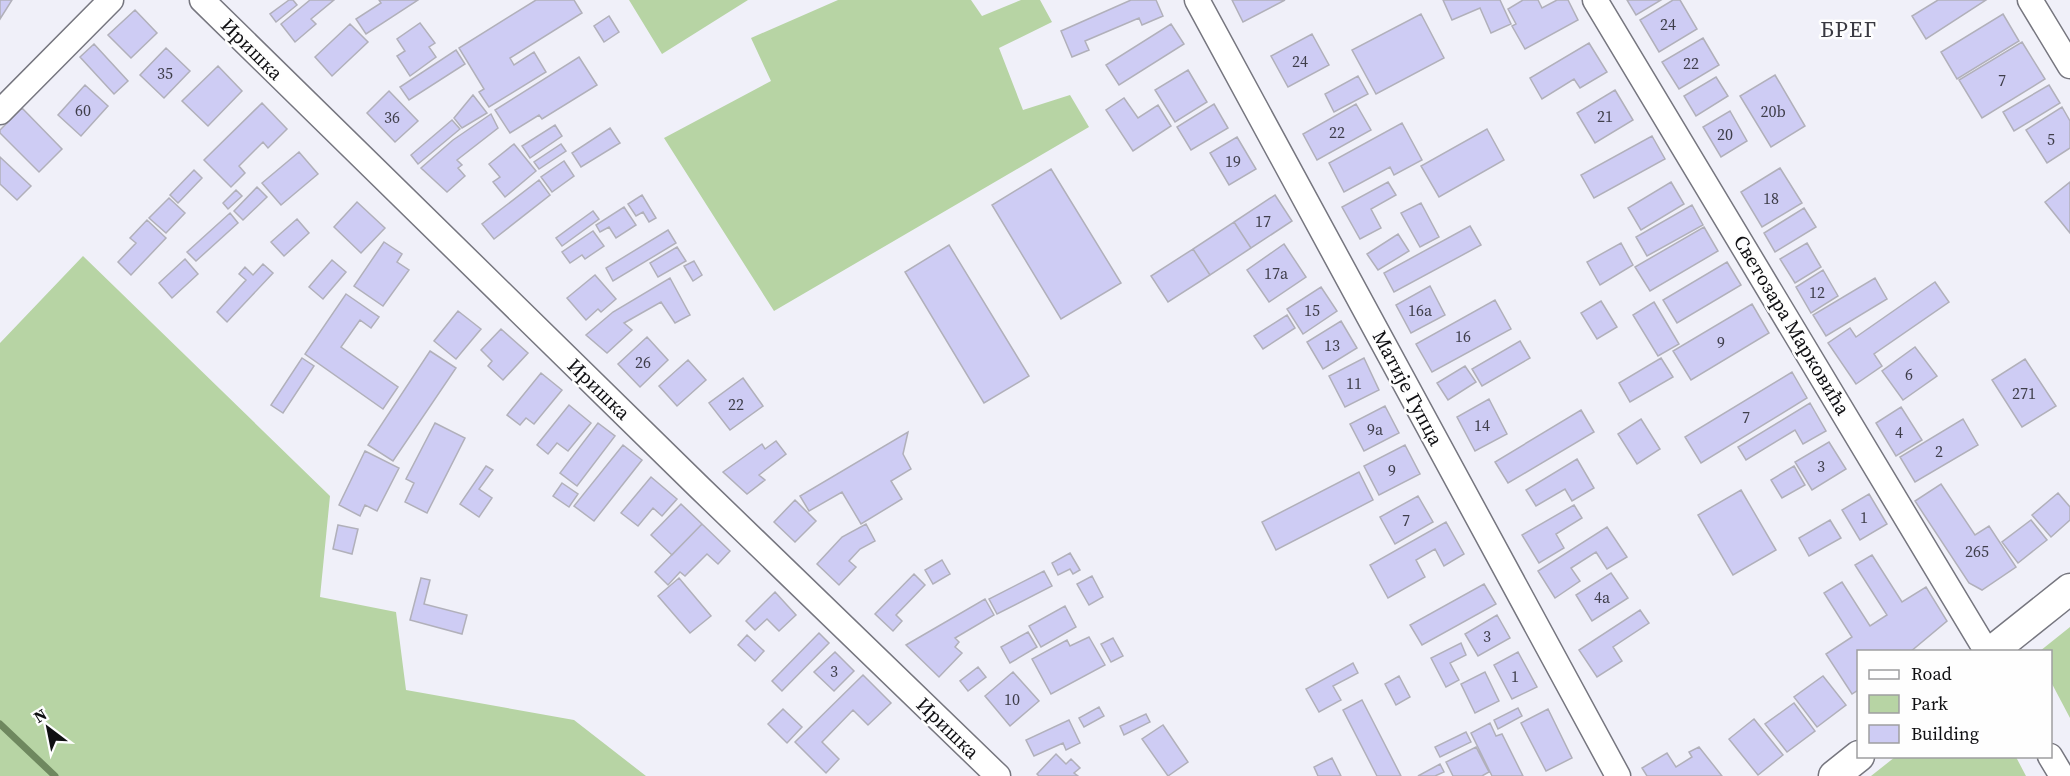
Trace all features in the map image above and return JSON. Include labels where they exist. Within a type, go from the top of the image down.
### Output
[{"type":"main road","points":[[1990,650],[2070,589]]},
{"type":"main road","points":[[1834,776],[1857,758]]},
{"type":"street","points":[[0,112],[111,0]]},
{"type":"street","name":"Иришка","points":[[202,0],[998,776]]},
{"type":"street","name":"Матије Гупца","points":[[1197,0],[1618,776]]},
{"type":"street","name":"Светозара Марковића","points":[[1595,0],[1988,650]]},
{"type":"street","points":[[2030,0],[2070,66]]},
{"type":"street","points":[[2051,758],[2062,776]]},
{"type":"green space","points":[[629,0],[748,0],[662,54]]},
{"type":"green space","points":[[838,0],[971,0],[982,16],[1021,0],[1040,0],[1052,22],[999,48],[1023,110],[1070,95],[1089,127],[774,311],[664,138],[771,81],[751,38]]},
{"type":"green space","points":[[83,256],[330,496],[320,597],[396,612],[406,690],[574,720],[646,776],[0,776],[0,343]]},
{"type":"green space","points":[[2070,627],[2070,718],[2052,684],[2052,650],[2041,650]]},
{"type":"green space","points":[[1894,758],[2017,758],[2026,776],[1871,776]]},
{"type":"building","points":[[0,0],[12,0],[0,19]]},
{"type":"building","points":[[289,0],[293,0],[297,5],[276,22],[270,14]]},
{"type":"building","points":[[310,0],[334,0],[311,19],[316,24],[295,42],[281,24]]},
{"type":"building","points":[[379,0],[418,0],[366,34],[356,19],[381,3]]},
{"type":"building","points":[[536,0],[574,0],[582,13],[510,58],[514,65],[534,52],[546,72],[489,107],[479,92],[484,89],[459,48]]},
{"type":"building","points":[[1131,0],[1156,0],[1163,16],[1142,25],[1139,18],[1085,41],[1089,50],[1072,57],[1061,31]]},
{"type":"building","points":[[1232,0],[1285,0],[1243,22]]},
{"type":"building","points":[[1443,0],[1500,0],[1511,24],[1491,33],[1480,8],[1452,20]]},
{"type":"building","points":[[1523,0],[1538,0],[1542,8],[1557,0],[1568,0],[1578,20],[1525,49],[1512,26],[1516,24],[1508,9]]},
{"type":"building","points":[[1627,0],[1661,0],[1636,15]]},
{"type":"building","points":[[1673,0],[1680,0],[1697,29],[1659,52],[1640,20]]},
{"type":"building","points":[[1938,0],[1986,0],[1926,39],[1912,16]]},
{"type":"building","points":[[135,10],[157,33],[131,58],[108,35]]},
{"type":"building","points":[[1421,14],[1444,58],[1376,94],[1352,50]]},
{"type":"building","points":[[2003,14],[2019,41],[1957,79],[1941,52]]},
{"type":"building","points":[[609,16],[619,32],[604,42],[594,26]]},
{"type":"building","points":[[420,23],[435,43],[429,47],[436,57],[410,76],[397,56],[405,51],[397,39]]},
{"type":"building","points":[[350,24],[368,42],[332,76],[315,57]]},
{"type":"building","points":[[1171,24],[1184,44],[1119,85],[1106,65]]},
{"type":"building","points":[[1312,34],[1329,65],[1288,87],[1271,56]]},
{"type":"building","points":[[1703,38],[1719,65],[1679,89],[1662,62]]},
{"type":"building","points":[[2022,42],[2045,79],[1982,118],[1959,80]]},
{"type":"building","points":[[1589,43],[1607,72],[1580,88],[1574,79],[1542,99],[1530,78]]},
{"type":"building","points":[[94,44],[128,81],[114,94],[80,57]]},
{"type":"building","points":[[166,48],[190,71],[164,98],[140,75]]},
{"type":"building","points":[[456,50],[465,64],[409,100],[400,87]]},
{"type":"building","points":[[579,57],[597,85],[542,119],[539,115],[510,133],[495,110]]},
{"type":"building","points":[[218,66],[242,91],[208,126],[182,101]]},
{"type":"building","points":[[1188,70],[1207,102],[1175,122],[1155,90]]},
{"type":"building","points":[[1775,75],[1805,126],[1771,147],[1740,96]]},
{"type":"building","points":[[1358,76],[1368,94],[1334,112],[1325,94]]},
{"type":"building","points":[[1716,77],[1728,96],[1696,116],[1684,96]]},
{"type":"building","points":[[85,85],[108,106],[81,136],[58,115]]},
{"type":"building","points":[[2049,85],[2060,103],[2014,131],[2003,112]]},
{"type":"building","points":[[1615,90],[1633,120],[1595,143],[1577,113]]},
{"type":"building","points":[[389,91],[418,121],[395,142],[367,113]]},
{"type":"building","points":[[473,95],[487,113],[462,128],[454,118]]},
{"type":"building","points":[[1124,98],[1138,118],[1158,105],[1171,126],[1133,151],[1106,110]]},
{"type":"building","points":[[262,103],[287,129],[268,148],[263,142],[239,166],[245,173],[231,187],[204,160]]},
{"type":"building","points":[[1214,104],[1228,128],[1191,150],[1177,127]]},
{"type":"building","points":[[1356,104],[1371,130],[1317,160],[1303,134]]},
{"type":"building","points":[[2062,107],[2070,121],[2070,148],[2047,163],[2026,130]]},
{"type":"building","points":[[22,108],[62,149],[39,172],[0,133],[0,130]]},
{"type":"building","points":[[1730,111],[1747,141],[1721,157],[1703,127]]},
{"type":"building","points":[[491,114],[498,128],[457,160],[462,165],[458,168],[465,176],[447,192],[421,168],[453,140]]},
{"type":"building","points":[[452,120],[460,129],[418,164],[411,155]]},
{"type":"building","points":[[1402,123],[1422,160],[1394,175],[1390,167],[1344,192],[1329,163]]},
{"type":"building","points":[[555,125],[562,136],[530,158],[522,146]]},
{"type":"building","points":[[610,128],[620,143],[581,167],[572,153]]},
{"type":"building","points":[[1487,129],[1504,160],[1439,197],[1421,166]]},
{"type":"building","points":[[1652,136],[1665,159],[1594,198],[1581,175]]},
{"type":"building","points":[[1237,137],[1256,169],[1229,185],[1210,153]]},
{"type":"building","points":[[514,144],[536,171],[505,197],[493,182],[500,177],[489,164]]},
{"type":"building","points":[[561,144],[566,151],[539,169],[534,162]]},
{"type":"building","points":[[299,152],[318,174],[281,205],[262,183]]},
{"type":"building","points":[[0,157],[31,186],[17,200],[0,184]]},
{"type":"building","points":[[564,161],[574,176],[552,192],[541,177]]},
{"type":"building","points":[[1780,168],[1802,203],[1762,227],[1741,192]]},
{"type":"building","points":[[1051,169],[1121,283],[1061,319],[992,205]]},
{"type":"building","points":[[194,170],[202,178],[178,203],[170,195]]},
{"type":"building","points":[[539,180],[550,195],[494,239],[482,224]]},
{"type":"building","points":[[1388,182],[1396,195],[1371,209],[1381,228],[1360,239],[1342,207]]},
{"type":"building","points":[[1671,182],[1684,204],[1641,230],[1628,208]]},
{"type":"building","points":[[2070,182],[2070,233],[2045,202]]},
{"type":"building","points":[[257,187],[267,197],[243,220],[234,211]]},
{"type":"building","points":[[236,190],[242,196],[228,209],[223,203]]},
{"type":"building","points":[[642,195],[656,218],[649,222],[643,212],[636,216],[628,204]]},
{"type":"building","points":[[1275,195],[1292,221],[1251,248],[1234,222]]},
{"type":"building","points":[[169,198],[185,213],[166,233],[149,218]]},
{"type":"building","points":[[357,202],[385,228],[361,253],[334,227]]},
{"type":"building","points":[[1421,203],[1439,237],[1420,247],[1401,213]]},
{"type":"building","points":[[1692,205],[1703,225],[1647,256],[1636,237]]},
{"type":"building","points":[[624,207],[636,225],[616,238],[609,227],[600,232],[596,225]]},
{"type":"building","points":[[1804,208],[1816,227],[1775,252],[1764,233]]},
{"type":"building","points":[[593,211],[599,219],[562,246],[556,238]]},
{"type":"building","points":[[230,213],[238,223],[196,261],[187,252]]},
{"type":"building","points":[[297,219],[309,233],[284,256],[271,242]]},
{"type":"building","points":[[147,220],[166,238],[131,275],[118,262],[136,243],[130,238]]},
{"type":"building","points":[[1234,222],[1251,248],[1210,275],[1193,249]]},
{"type":"building","points":[[1470,226],[1481,245],[1394,292],[1384,273]]},
{"type":"building","points":[[1704,227],[1718,251],[1650,291],[1635,267]]},
{"type":"building","points":[[668,230],[676,243],[613,281],[606,268]]},
{"type":"building","points":[[593,231],[604,246],[585,259],[582,255],[570,263],[562,252]]},
{"type":"building","points":[[1398,234],[1409,251],[1378,270],[1367,254]]},
{"type":"building","points":[[384,242],[402,254],[397,262],[409,270],[383,306],[354,286]]},
{"type":"building","points":[[1621,243],[1633,265],[1600,285],[1587,262]]},
{"type":"building","points":[[1807,243],[1821,267],[1795,283],[1780,259]]},
{"type":"building","points":[[1284,244],[1306,277],[1269,302],[1247,270]]},
{"type":"building","points":[[949,245],[1029,376],[984,403],[905,272]]},
{"type":"building","points":[[677,247],[686,261],[658,277],[650,263]]},
{"type":"building","points":[[1193,249],[1210,275],[1168,302],[1151,276]]},
{"type":"building","points":[[185,259],[198,274],[172,298],[159,283]]},
{"type":"building","points":[[332,260],[346,272],[323,299],[309,287]]},
{"type":"building","points":[[694,261],[702,275],[693,281],[684,266]]},
{"type":"building","points":[[1727,262],[1741,285],[1677,323],[1663,300]]},
{"type":"building","points":[[263,264],[273,273],[227,322],[217,312],[246,280],[239,274],[245,267],[253,275]]},
{"type":"building","points":[[1823,270],[1838,296],[1811,313],[1796,287]]},
{"type":"building","points":[[595,275],[616,299],[601,312],[598,309],[586,320],[567,298]]},
{"type":"building","points":[[670,278],[690,315],[675,323],[661,302],[624,323],[632,330],[607,353],[586,335],[613,312]]},
{"type":"building","points":[[1875,278],[1887,299],[1826,336],[1813,315]]},
{"type":"building","points":[[1935,282],[1949,302],[1874,354],[1882,366],[1856,384],[1828,343],[1850,328],[1856,337]]},
{"type":"building","points":[[1430,286],[1445,315],[1411,333],[1396,305]]},
{"type":"building","points":[[1321,287],[1337,311],[1303,334],[1287,309]]},
{"type":"building","points":[[346,294],[379,317],[371,328],[360,320],[341,347],[398,387],[383,409],[305,354]]},
{"type":"building","points":[[1495,300],[1511,329],[1432,372],[1416,344]]},
{"type":"building","points":[[1601,301],[1617,327],[1597,339],[1581,313]]},
{"type":"building","points":[[1654,302],[1679,344],[1658,356],[1633,315]]},
{"type":"building","points":[[1752,304],[1769,333],[1691,380],[1673,351]]},
{"type":"building","points":[[458,311],[481,329],[456,359],[434,341]]},
{"type":"building","points":[[1287,315],[1295,328],[1263,349],[1254,336]]},
{"type":"building","points":[[1341,321],[1357,348],[1323,369],[1307,342]]},
{"type":"building","points":[[501,329],[528,353],[503,380],[488,366],[492,361],[481,350]]},
{"type":"building","points":[[647,337],[668,360],[640,387],[618,364]]},
{"type":"building","points":[[1520,341],[1530,358],[1482,386],[1472,369]]},
{"type":"building","points":[[1915,347],[1937,376],[1903,400],[1882,371]]},
{"type":"building","points":[[430,351],[456,368],[393,461],[368,445]]},
{"type":"building","points":[[302,358],[314,366],[283,413],[271,405]]},
{"type":"building","points":[[1364,358],[1379,390],[1345,407],[1329,376]]},
{"type":"building","points":[[1661,358],[1673,377],[1630,402],[1619,383]]},
{"type":"building","points":[[2025,359],[2056,406],[2022,427],[1992,380]]},
{"type":"building","points":[[688,360],[706,380],[677,406],[659,386]]},
{"type":"building","points":[[1465,366],[1476,382],[1448,400],[1437,383]]},
{"type":"building","points":[[1792,372],[1807,398],[1701,463],[1685,437]]},
{"type":"building","points":[[541,373],[562,390],[534,424],[526,418],[520,425],[507,415]]},
{"type":"building","points":[[743,378],[763,406],[730,430],[709,403]]},
{"type":"building","points":[[1489,399],[1507,434],[1475,451],[1457,417]]},
{"type":"building","points":[[1810,403],[1826,431],[1803,444],[1795,430],[1746,460],[1738,447]]},
{"type":"building","points":[[569,405],[591,423],[568,451],[557,443],[548,454],[537,445]]},
{"type":"building","points":[[1385,406],[1399,433],[1364,451],[1350,424]]},
{"type":"building","points":[[1901,407],[1922,440],[1896,456],[1876,423]]},
{"type":"building","points":[[1581,410],[1594,432],[1508,483],[1495,462]]},
{"type":"building","points":[[1641,419],[1660,449],[1637,464],[1618,434]]},
{"type":"building","points":[[1963,419],[1978,445],[1915,482],[1900,457]]},
{"type":"building","points":[[435,423],[465,438],[427,513],[405,502],[414,483],[406,479]]},
{"type":"building","points":[[598,423],[615,436],[577,486],[560,473]]},
{"type":"building","points":[[908,432],[903,454],[911,469],[891,481],[902,499],[861,524],[842,492],[809,511],[800,496]]},
{"type":"building","points":[[776,441],[786,454],[759,475],[765,480],[747,494],[723,472],[762,444],[765,449]]},
{"type":"building","points":[[1829,442],[1846,469],[1812,490],[1795,462]]},
{"type":"building","points":[[623,445],[642,460],[594,521],[574,506]]},
{"type":"building","points":[[1405,445],[1420,474],[1379,495],[1364,466]]},
{"type":"building","points":[[365,451],[399,468],[377,511],[365,505],[360,516],[339,505]]},
{"type":"building","points":[[1577,459],[1594,488],[1572,501],[1565,489],[1536,506],[1526,490]]},
{"type":"building","points":[[486,466],[493,470],[479,489],[492,498],[479,517],[460,504]]},
{"type":"building","points":[[1794,466],[1805,485],[1782,498],[1771,480]]},
{"type":"building","points":[[1359,472],[1373,500],[1276,550],[1262,522]]},
{"type":"building","points":[[651,477],[677,499],[662,516],[653,508],[638,526],[621,513]]},
{"type":"building","points":[[562,483],[578,494],[569,507],[553,496]]},
{"type":"building","points":[[1941,484],[1975,535],[1989,526],[2016,567],[1982,590],[1969,583],[1915,501]]},
{"type":"building","points":[[1741,490],[1776,550],[1733,575],[1698,515]]},
{"type":"building","points":[[2058,493],[2070,507],[2070,520],[2051,537],[2032,515]]},
{"type":"building","points":[[1869,494],[1887,524],[1860,540],[1842,510]]},
{"type":"building","points":[[1418,496],[1433,522],[1395,544],[1380,517]]},
{"type":"building","points":[[795,500],[816,521],[795,542],[774,522]]},
{"type":"building","points":[[681,504],[702,524],[672,555],[651,535]]},
{"type":"building","points":[[1574,505],[1582,518],[1556,534],[1564,548],[1539,563],[1522,535]]},
{"type":"building","points":[[1830,520],[1841,538],[1809,556],[1799,538]]},
{"type":"building","points":[[2031,520],[2047,540],[2018,563],[2002,542]]},
{"type":"building","points":[[1446,522],[1464,554],[1444,566],[1435,549],[1416,560],[1425,577],[1388,598],[1370,565]]},
{"type":"building","points":[[702,524],[730,551],[718,564],[707,554],[685,576],[680,572],[668,585],[655,572]]},
{"type":"building","points":[[866,524],[875,541],[860,549],[849,561],[856,567],[839,585],[817,564],[842,537]]},
{"type":"building","points":[[338,525],[358,529],[352,554],[333,549]]},
{"type":"building","points":[[1607,527],[1627,557],[1607,569],[1596,552],[1571,568],[1580,581],[1555,598],[1538,571]]},
{"type":"building","points":[[1070,553],[1080,570],[1073,574],[1070,569],[1058,575],[1052,563]]},
{"type":"building","points":[[1872,555],[1902,602],[1926,587],[1947,621],[1912,650],[1857,650],[1857,691],[1852,694],[1826,654],[1852,637],[1824,593],[1842,582],[1870,626],[1887,615],[1855,565]]},
{"type":"building","points":[[942,560],[950,574],[933,584],[925,570]]},
{"type":"building","points":[[1044,571],[1052,586],[997,614],[989,599]]},
{"type":"building","points":[[1611,573],[1628,598],[1592,621],[1576,595]]},
{"type":"building","points":[[914,574],[925,585],[896,615],[902,621],[893,631],[875,614]]},
{"type":"building","points":[[1092,576],[1103,597],[1089,605],[1077,584]]},
{"type":"building","points":[[421,578],[430,580],[424,604],[467,615],[462,634],[410,620]]},
{"type":"building","points":[[679,578],[711,616],[690,633],[658,596]]},
{"type":"building","points":[[1484,584],[1496,604],[1422,645],[1410,625]]},
{"type":"building","points":[[775,592],[796,615],[779,631],[767,619],[755,630],[746,621]]},
{"type":"building","points":[[985,599],[994,615],[955,638],[959,642],[955,647],[962,653],[939,677],[906,645]]},
{"type":"building","points":[[1065,606],[1076,627],[1041,647],[1029,626]]},
{"type":"building","points":[[1640,610],[1649,623],[1613,647],[1622,661],[1597,677],[1579,650]]},
{"type":"building","points":[[1497,615],[1510,638],[1478,656],[1465,634]]},
{"type":"building","points":[[1028,632],[1037,647],[1010,663],[1001,647]]},
{"type":"building","points":[[819,633],[829,643],[782,691],[772,681]]},
{"type":"building","points":[[747,635],[764,651],[755,661],[738,645]]},
{"type":"building","points":[[1089,637],[1105,665],[1051,694],[1032,659],[1067,640],[1070,646]]},
{"type":"building","points":[[1113,638],[1123,656],[1111,662],[1101,644]]},
{"type":"building","points":[[1461,643],[1466,655],[1450,663],[1459,680],[1446,687],[1431,658]]},
{"type":"building","points":[[835,652],[854,671],[834,691],[814,672]]},
{"type":"building","points":[[1518,652],[1537,687],[1512,699],[1494,665]]},
{"type":"building","points":[[1353,663],[1358,673],[1333,686],[1341,700],[1319,712],[1306,689]]},
{"type":"building","points":[[978,667],[986,677],[968,691],[960,681]]},
{"type":"building","points":[[1013,672],[1039,701],[1010,726],[985,696]]},
{"type":"building","points":[[1485,672],[1499,701],[1475,713],[1461,684]]},
{"type":"building","points":[[863,675],[891,703],[868,725],[853,710],[822,742],[839,759],[826,773],[795,742]]},
{"type":"building","points":[[1399,676],[1410,697],[1396,705],[1385,684]]},
{"type":"building","points":[[1823,676],[1846,705],[1817,727],[1794,697]]},
{"type":"building","points":[[1362,700],[1401,776],[1377,776],[1343,710]]},
{"type":"building","points":[[1794,703],[1815,731],[1787,752],[1765,724]]},
{"type":"building","points":[[1099,707],[1104,716],[1084,727],[1079,718]]},
{"type":"building","points":[[1518,708],[1522,716],[1498,729],[1494,720]]},
{"type":"building","points":[[783,709],[802,727],[787,743],[768,724]]},
{"type":"building","points":[[1548,709],[1572,758],[1546,771],[1521,723]]},
{"type":"building","points":[[1146,714],[1150,722],[1124,735],[1120,726]]},
{"type":"building","points":[[1754,719],[1783,755],[1758,775],[1729,739]]},
{"type":"building","points":[[1069,720],[1080,743],[1066,750],[1063,743],[1034,756],[1026,740]]},
{"type":"building","points":[[1490,723],[1496,736],[1502,734],[1523,776],[1492,776],[1471,733]]},
{"type":"building","points":[[1163,725],[1188,762],[1168,776],[1142,739]]},
{"type":"building","points":[[1466,732],[1471,742],[1440,757],[1435,747]]},
{"type":"building","points":[[1476,747],[1489,772],[1482,776],[1453,776],[1446,762]]},
{"type":"building","points":[[1699,747],[1722,776],[1647,776],[1642,768],[1667,753],[1676,767],[1692,757],[1689,752]]},
{"type":"building","points":[[1056,754],[1066,764],[1071,759],[1080,768],[1074,773],[1078,776],[1039,776],[1037,774]]},
{"type":"building","points":[[1332,758],[1341,776],[1318,776],[1314,767]]},
{"type":"building","points":[[1440,764],[1444,772],[1435,776],[1418,776]]},
{"type":"waterway","points":[[0,724],[55,776]]},
{"type":"district","name":"БРЕГ","points":[[1849,29]]}]
